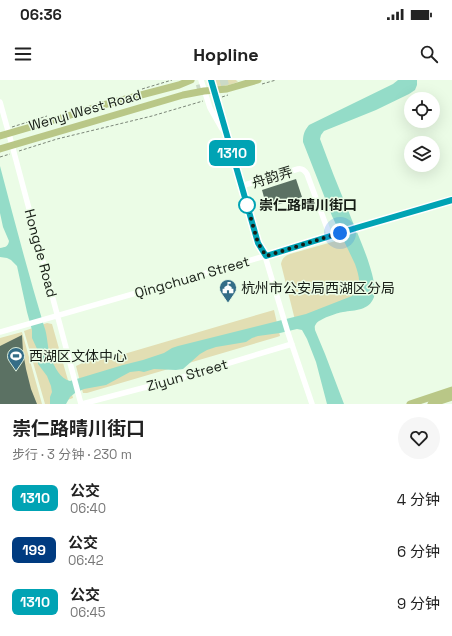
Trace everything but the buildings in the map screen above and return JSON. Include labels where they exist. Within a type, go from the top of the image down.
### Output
[{"type":"main road","name":"Wenyi West Road","points":[[0,136],[191,80]]},
{"type":"main road","name":"Wenyi West Road","points":[[1,153],[182,95],[258,83]]},
{"type":"main road","points":[[410,404],[452,390]]},
{"type":"main road","points":[[431,404],[452,397]]},
{"type":"street","points":[[201,80],[210,108],[227,136]]},
{"type":"street","points":[[211,80],[258,243],[266,256],[288,333],[312,404]]},
{"type":"street","name":"Hongde Road","points":[[0,102],[82,404]]},
{"type":"street","name":"舟韵弄","points":[[241,186],[300,168],[307,174],[330,236]]},
{"type":"street","name":"Qingchuan Street","points":[[0,332],[266,256],[452,200]]},
{"type":"street","name":"Ziyun Street","points":[[82,404],[173,380],[292,344]]},
{"type":"path","points":[[258,83],[276,80]]},
{"type":"path","points":[[216,98],[228,95]]},
{"type":"path","points":[[1,153],[152,116],[207,100]]},
{"type":"shaded area","points":[[214,80],[236,80],[238,82],[217,87]]},
{"type":"shaded area","points":[[346,238],[359,267],[361,286],[355,296],[295,320],[281,264],[283,259],[285,256],[290,254]]},
{"type":"shaded area","points":[[274,310],[280,336],[83,393],[76,366],[89,360],[124,354]]},
{"type":"shaded area","points":[[47,323],[52,324],[73,398],[55,404],[45,404],[24,331]]},
{"type":"shaded area","name":"西湖区文体中心","points":[[22,332],[42,404],[0,404],[0,338]]},
{"type":"water","points":[[398,80],[417,80],[415,90],[412,92],[404,92],[404,96],[376,110],[324,131],[320,139],[366,254],[375,289],[374,297],[369,305],[361,309],[328,316],[318,322],[315,326],[315,330],[344,404],[327,404],[316,362],[307,339],[302,330],[297,329],[258,336],[246,342],[207,350],[200,354],[183,369],[154,369],[144,372],[130,372],[106,385],[84,389],[75,393],[70,397],[66,404],[50,404],[52,392],[51,386],[47,376],[38,364],[38,351],[32,338],[32,330],[17,266],[11,260],[0,257],[0,248],[7,246],[9,241],[3,227],[0,213],[0,166],[45,330],[51,359],[63,378],[70,381],[143,360],[164,353],[178,346],[306,314],[352,296],[359,285],[358,273],[332,216],[303,142],[304,135],[309,125],[393,84]]},
{"type":"tunnel","points":[[197,89],[229,80]]},
{"type":"bus line","name":"1310","points":[[211,80],[258,243],[266,256],[452,200]]},
{"type":"place","name":"崇仁路晴川街口","points":[[247,205]]},
{"type":"place","name":"杭州市公安局西湖区分局","points":[[228,303]]},
{"type":"place","name":"西湖区文体中心","points":[[16,371]]},
{"type":"route","points":[[247,205],[258,243],[266,256],[340,233]]}]
